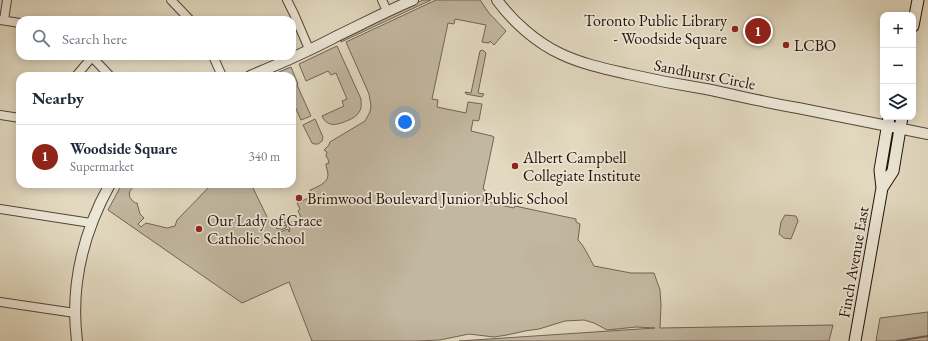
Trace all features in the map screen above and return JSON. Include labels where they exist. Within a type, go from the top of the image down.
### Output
[{"type":"main road","points":[[916,12],[918,0]]},
{"type":"main road","name":"Finch Avenue East","points":[[882,188],[893,171],[902,120]]},
{"type":"main road","name":"Finch Avenue East","points":[[854,341],[882,188],[880,170],[888,122]]},
{"type":"street","points":[[8,0],[2,20],[16,22]]},
{"type":"street","points":[[171,0],[186,16]]},
{"type":"street","points":[[287,0],[295,16]]},
{"type":"street","points":[[382,0],[387,11]]},
{"type":"street","points":[[296,55],[412,0]]},
{"type":"street","name":"Sandhurst Circle","points":[[497,0],[517,24],[548,47],[561,54],[585,63],[645,78],[733,94],[780,105],[888,122],[900,129],[928,134]]},
{"type":"street","points":[[296,19],[309,49]]},
{"type":"street","points":[[79,72],[88,60]]},
{"type":"street","points":[[95,60],[106,72]]},
{"type":"street","points":[[214,60],[220,72]]},
{"type":"street","points":[[259,72],[285,60]]},
{"type":"street","points":[[0,115],[16,117]]},
{"type":"street","points":[[77,341],[75,313],[80,263],[91,223],[108,188]]},
{"type":"street","points":[[0,209],[91,223]]},
{"type":"street","points":[[0,302],[75,313]]},
{"type":"shaded area","points":[[423,0],[431,0],[341,42],[343,37]]},
{"type":"shaded area","points":[[436,0],[480,0],[489,13],[506,31],[494,45],[490,41],[489,43],[482,42],[486,25],[455,19],[454,24],[448,23],[432,99],[438,100],[437,107],[466,113],[468,102],[482,104],[479,120],[473,120],[471,131],[494,137],[483,189],[485,190],[483,201],[576,219],[576,222],[580,224],[578,240],[594,266],[631,273],[654,273],[660,290],[660,328],[833,325],[829,341],[459,341],[655,328],[636,327],[607,330],[594,323],[584,320],[565,321],[539,329],[494,337],[469,334],[440,340],[312,341],[289,282],[242,303],[108,210],[120,188],[133,188],[129,193],[130,198],[133,202],[137,203],[140,214],[144,218],[138,224],[141,227],[146,223],[167,228],[175,226],[177,220],[208,188],[253,188],[270,223],[273,222],[277,229],[286,225],[282,218],[284,217],[287,225],[286,228],[278,231],[278,233],[288,229],[289,232],[288,223],[301,217],[298,211],[300,209],[297,203],[313,196],[310,190],[322,184],[328,178],[326,164],[329,163],[326,156],[327,152],[324,150],[330,142],[365,121],[370,112],[371,106],[369,94],[346,42]]},
{"type":"shaded area","points":[[337,46],[361,99],[361,106],[355,117],[345,122],[331,124],[327,123],[322,116],[344,106],[342,101],[347,99],[336,73],[331,75],[328,71],[306,81],[299,64]]},
{"type":"shaded area","points":[[482,50],[486,53],[478,93],[484,94],[482,97],[466,94],[465,92],[471,93],[480,51]]},
{"type":"shaded area","points":[[291,67],[293,72],[279,72]]},
{"type":"shaded area","points":[[296,79],[297,85],[311,116],[301,120],[296,109]]},
{"type":"shaded area","points":[[315,119],[323,137],[322,141],[318,144],[312,143],[303,125]]},
{"type":"shaded area","points":[[785,215],[796,216],[798,221],[791,239],[784,238],[779,234],[781,222]]},
{"type":"shaded area","points":[[928,312],[928,341],[876,341],[880,318]]},
{"type":"waterway","points":[[897,341],[928,336]]},
{"type":"place","name":"Toronto Public Library - Woodside Square","points":[[735,29]]},
{"type":"place","name":"Woodside Square","points":[[758,31]]},
{"type":"place","name":"LCBO","points":[[786,45]]},
{"type":"place","name":"Albert Campbell Collegiate Institute","points":[[515,166]]},
{"type":"place","name":"Brimwood Boulevard Junior Public School","points":[[299,198]]},
{"type":"place","name":"Our Lady of Grace Catholic School","points":[[199,229]]}]
